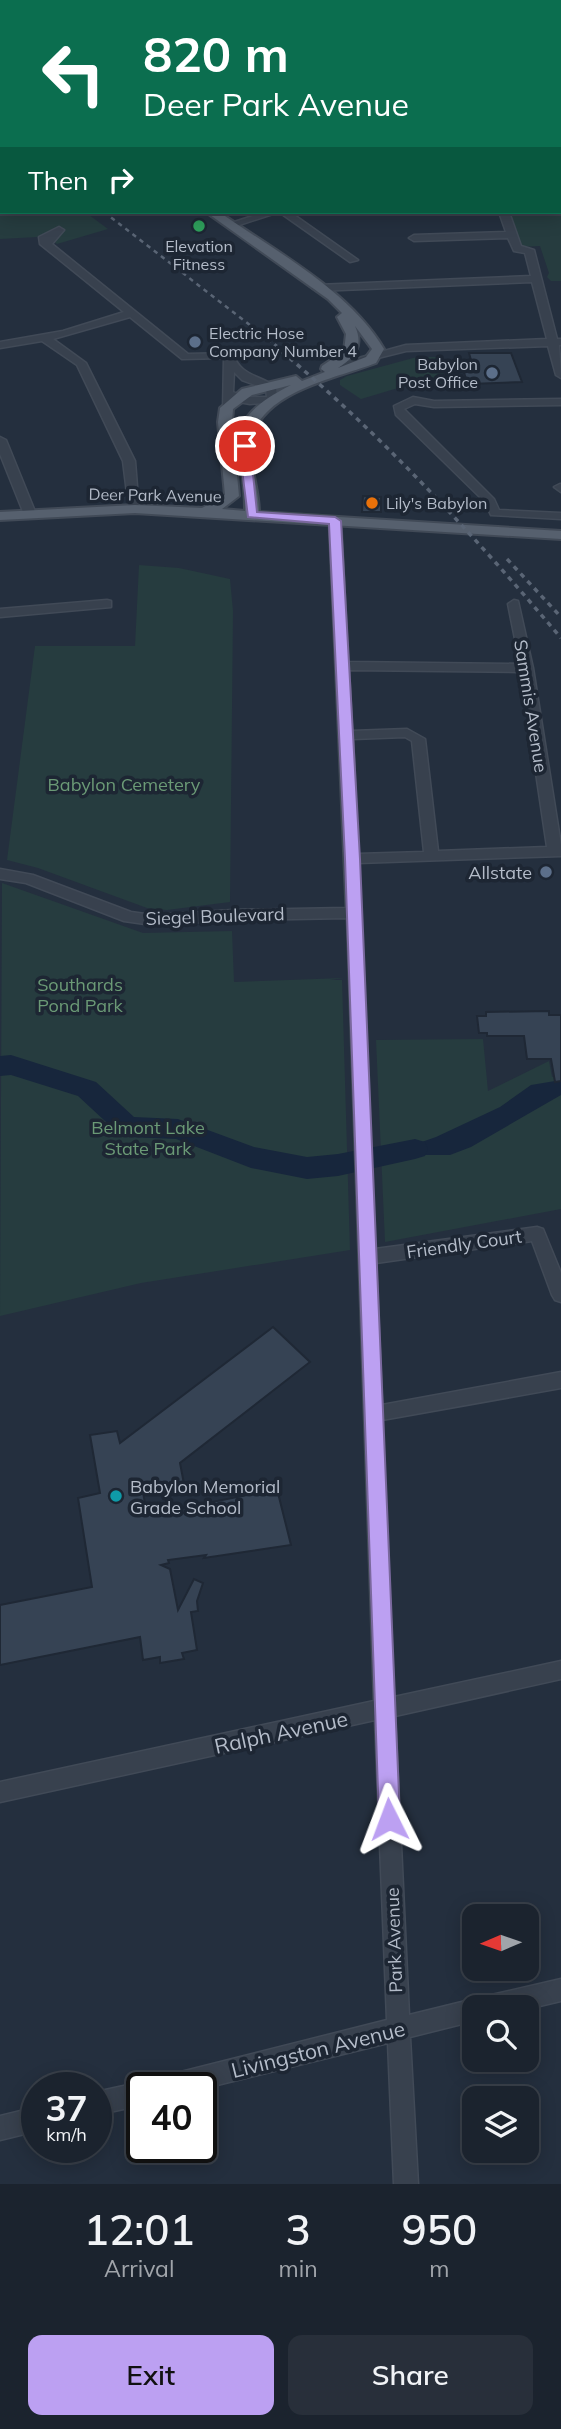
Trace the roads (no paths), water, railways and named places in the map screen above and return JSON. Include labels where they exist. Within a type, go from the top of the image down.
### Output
[{"type":"main road","points":[[215,214],[337,301],[361,334],[377,346],[377,354],[371,360],[291,390],[259,411],[247,428],[247,514]]},
{"type":"main road","points":[[205,512],[232,496],[225,422],[230,401],[268,386],[326,370],[349,354],[361,334]]},
{"type":"main road","points":[[229,455],[247,514]]},
{"type":"main road","name":"Deer Park Avenue","points":[[0,516],[135,509],[561,536]]},
{"type":"street","points":[[230,225],[267,214]]},
{"type":"street","points":[[287,214],[353,260]]},
{"type":"street","points":[[505,214],[517,249],[529,250],[557,342],[561,375]]},
{"type":"street","points":[[414,238],[512,235]]},
{"type":"street","points":[[47,244],[186,357],[230,359]]},
{"type":"street","points":[[317,288],[536,279]]},
{"type":"street","points":[[0,345],[45,338],[133,313]]},
{"type":"street","points":[[361,334],[412,348]]},
{"type":"street","points":[[45,338],[81,363],[129,461],[135,509]]},
{"type":"street","points":[[326,370],[377,354],[412,348],[557,342]]},
{"type":"street","points":[[349,370],[400,356],[477,346]]},
{"type":"street","points":[[377,354],[400,356]]},
{"type":"street","points":[[230,359],[240,375],[274,391],[273,400],[230,401],[227,369],[230,359]]},
{"type":"street","points":[[561,402],[434,404],[412,400],[398,408],[401,415],[490,501],[495,513],[561,516]]},
{"type":"street","points":[[0,440],[30,514]]},
{"type":"street","name":"Park Avenue","points":[[335,521],[364,1145],[384,1710],[407,2184]]},
{"type":"street","points":[[0,612],[107,604]]},
{"type":"street","name":"Sammis Avenue","points":[[514,604],[558,851]]},
{"type":"street","points":[[343,666],[527,668]]},
{"type":"street","points":[[346,735],[407,733],[418,740],[430,855]]},
{"type":"street","points":[[352,859],[558,851]]},
{"type":"street","name":"Siegel Boulevard","points":[[0,874],[27,878],[129,917],[152,920],[234,915],[354,913]]},
{"type":"street","name":"Friendly Court","points":[[368,1257],[537,1234],[561,1295]]},
{"type":"street","points":[[375,1414],[561,1380]]},
{"type":"street","name":"Ralph Avenue","points":[[0,1792],[561,1671]]},
{"type":"street","points":[[539,1995],[561,1990]]},
{"type":"street","name":"Livingston Avenue","points":[[217,2074],[462,2013]]},
{"type":"street","points":[[0,2128],[21,2123]]},
{"type":"water","points":[[561,1080],[561,1095],[471,1147],[450,1155],[423,1155],[381,1165],[381,1149],[416,1144],[436,1137],[500,1107],[531,1085]]},
{"type":"waterway","points":[[0,1066],[11,1065],[87,1089],[128,1127],[178,1129],[251,1157],[307,1168],[338,1165],[415,1149]]},
{"type":"railway","points":[[107,214],[277,346]]},
{"type":"railway","points":[[274,345],[351,413],[424,485],[494,560],[561,638]]},
{"type":"railway","points":[[507,559],[561,617]]},
{"type":"place","name":"Elevation Fitness","points":[[199,226]]},
{"type":"place","name":"Electric Hose Company Number 4","points":[[195,342]]},
{"type":"place","name":"Babylon Post Office","points":[[492,373]]},
{"type":"place","name":"Lily's Babylon","points":[[372,503]]},
{"type":"place","name":"Allstate","points":[[546,872]]},
{"type":"place","name":"Babylon Memorial Grade School","points":[[116,1496]]},
{"type":"park label","name":"Babylon Cemetery","points":[[124,784]]},
{"type":"park label","name":"Southards Pond Park","points":[[80,994]]},
{"type":"park label","name":"Belmont Lake State Park","points":[[148,1137]]}]
